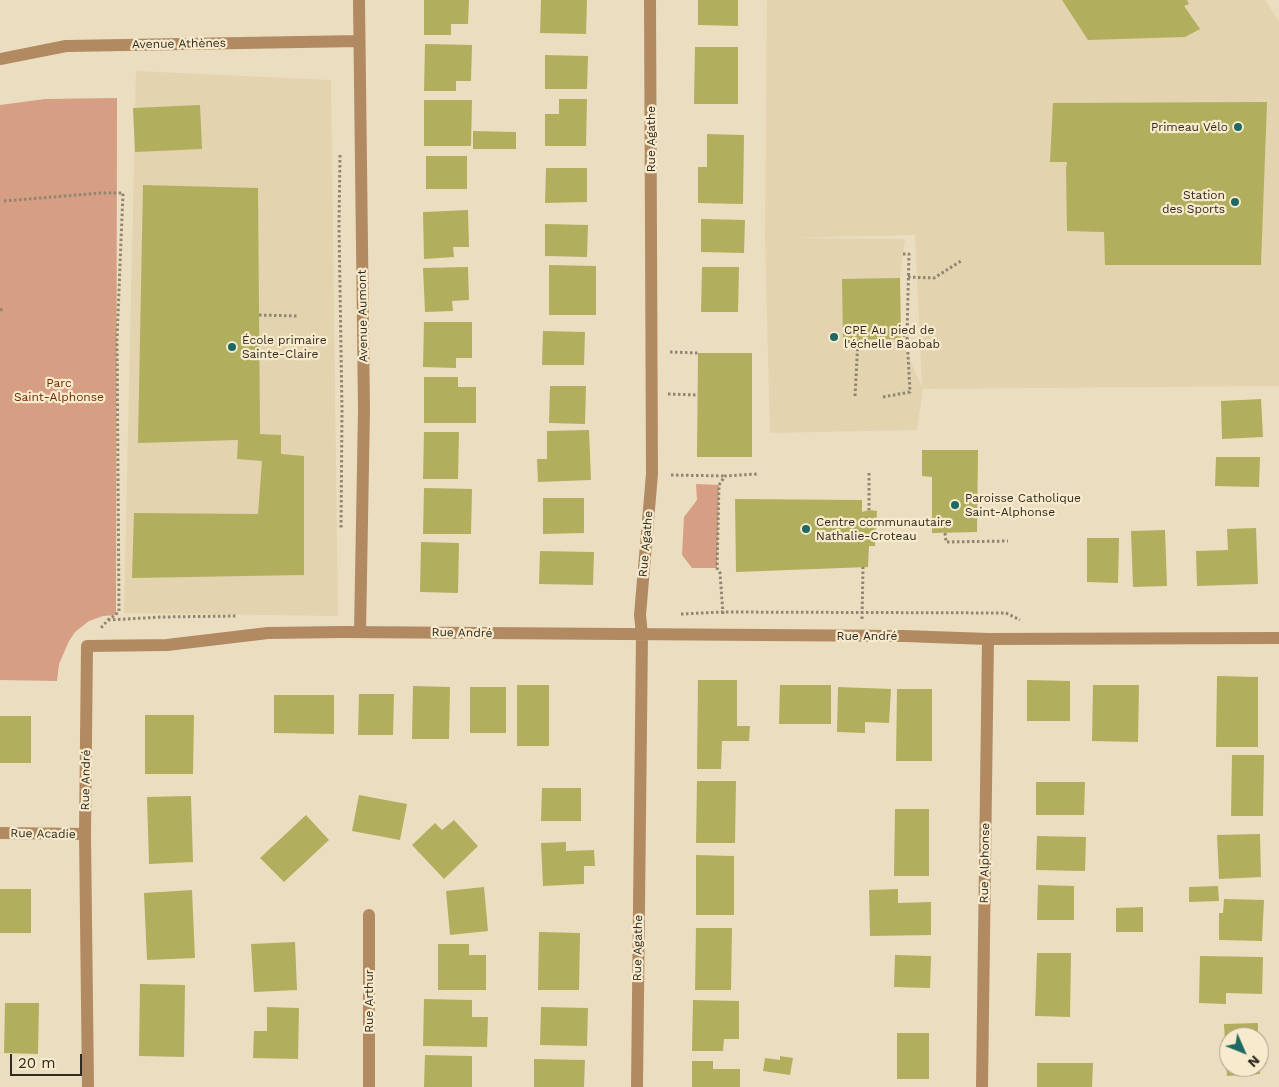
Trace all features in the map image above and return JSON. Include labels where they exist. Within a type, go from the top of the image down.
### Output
[{"type":"street","name":"Avenue Aumont","points":[[359,0],[364,410],[360,632]]},
{"type":"street","name":"Rue Agathe","points":[[636,1087],[642,635],[640,615],[652,474],[650,0]]},
{"type":"street","name":"Avenue Athènes","points":[[0,59],[66,46],[359,41]]},
{"type":"street","name":"Rue André","points":[[88,1087],[85,834],[87,646],[167,645],[268,633],[360,632],[904,636],[988,640],[1279,638]]},
{"type":"street","name":"Rue Alphonse","points":[[982,1087],[988,640]]},
{"type":"street","name":"Rue Acadie","points":[[0,833],[85,834]]},
{"type":"street","name":"Rue Arthur","points":[[370,915],[370,1087]]},
{"type":"path","points":[[340,148],[341,537]]},
{"type":"path","points":[[4,201],[123,193],[117,339],[119,612]]},
{"type":"path","points":[[883,397],[910,392],[907,336],[909,254],[903,254]]},
{"type":"path","points":[[908,277],[934,278],[961,261]]},
{"type":"path","points":[[259,315],[297,316]]},
{"type":"path","points":[[901,335],[907,336]]},
{"type":"path","points":[[855,396],[858,340]]},
{"type":"path","points":[[652,351],[698,353]]},
{"type":"path","points":[[652,393],[698,395]]},
{"type":"path","points":[[869,473],[869,510]]},
{"type":"path","points":[[652,474],[725,476],[757,474]]},
{"type":"path","points":[[724,635],[720,572],[717,568],[719,484],[725,476]]},
{"type":"path","points":[[946,533],[946,542],[1008,541]]},
{"type":"path","points":[[861,636],[864,567]]},
{"type":"shaded area","points":[[767,0],[1265,0],[1279,22],[1279,386],[923,389],[917,430],[770,433],[765,239]],"holes":[[[915,235],[922,387],[901,339],[900,278],[905,239],[790,238]]]},
{"type":"shaded area","name":"École primaire Sainte-Claire","points":[[136,71],[331,80],[338,616],[124,613]]},
{"type":"green space","name":"Parc Saint-Alphonse","points":[[117,98],[116,615],[103,616],[89,621],[75,632],[59,664],[57,681],[0,680],[0,105],[45,99]]},
{"type":"green space","points":[[696,484],[719,485],[717,568],[692,568],[682,555],[684,517],[697,500]]},
{"type":"building","points":[[424,0],[469,0],[468,24],[451,24],[451,35],[424,35]]},
{"type":"building","points":[[541,0],[587,0],[586,34],[540,33]]},
{"type":"building","points":[[698,0],[738,0],[738,26],[698,25]]},
{"type":"building","points":[[1062,0],[1187,0],[1189,4],[1184,6],[1200,29],[1185,37],[1088,40]]},
{"type":"building","points":[[425,44],[472,45],[471,81],[456,81],[456,91],[424,91]]},
{"type":"building","points":[[695,47],[738,47],[738,104],[694,104]]},
{"type":"building","points":[[545,55],[588,56],[587,89],[545,89]]},
{"type":"building","points":[[559,99],[587,99],[586,146],[545,146],[545,114],[559,114]]},
{"type":"building","points":[[424,100],[472,100],[471,146],[424,146]]},
{"type":"building","points":[[1267,102],[1261,265],[1105,265],[1104,232],[1067,231],[1067,162],[1050,162],[1053,103]]},
{"type":"building","points":[[200,105],[202,149],[135,152],[133,108]]},
{"type":"building","points":[[473,131],[516,132],[516,149],[473,149]]},
{"type":"building","points":[[707,134],[744,135],[743,204],[698,203],[698,167],[707,167]]},
{"type":"building","points":[[426,156],[467,156],[467,189],[426,189]]},
{"type":"building","points":[[546,168],[587,168],[587,202],[545,203]]},
{"type":"building","name":"École primaire Sainte-Claire","points":[[143,185],[258,188],[260,434],[281,435],[281,454],[304,456],[304,575],[132,578],[134,513],[258,514],[262,461],[237,459],[238,440],[138,443]]},
{"type":"building","points":[[468,210],[469,247],[453,247],[454,257],[424,259],[423,212]]},
{"type":"building","points":[[701,219],[745,220],[744,253],[701,252]]},
{"type":"building","points":[[545,224],[588,225],[587,257],[545,256]]},
{"type":"building","points":[[549,265],[596,266],[596,315],[549,315]]},
{"type":"building","points":[[468,267],[469,300],[452,301],[453,311],[425,312],[423,268]]},
{"type":"building","points":[[702,267],[739,267],[738,312],[701,312]]},
{"type":"building","name":"CPE Au pied de l'échelle Baobab","points":[[900,278],[901,339],[843,340],[842,279]]},
{"type":"building","points":[[424,322],[472,322],[472,358],[456,358],[456,368],[423,367]]},
{"type":"building","points":[[543,331],[585,332],[584,365],[542,365]]},
{"type":"building","points":[[698,353],[752,353],[752,457],[697,457]]},
{"type":"building","points":[[424,377],[458,377],[458,387],[476,387],[476,423],[424,423]]},
{"type":"building","points":[[550,386],[586,386],[585,424],[549,423]]},
{"type":"building","points":[[1261,399],[1263,437],[1222,439],[1221,401]]},
{"type":"building","points":[[589,430],[591,480],[538,482],[537,459],[547,459],[547,431]]},
{"type":"building","points":[[424,432],[459,432],[458,479],[423,479]]},
{"type":"building","name":"Paroisse Catholique Saint-Alphonse","points":[[922,450],[978,450],[977,532],[932,533],[932,477],[922,476]]},
{"type":"building","points":[[1216,457],[1260,457],[1259,487],[1215,486]]},
{"type":"building","points":[[424,488],[472,489],[471,534],[423,534]]},
{"type":"building","points":[[543,498],[584,498],[584,533],[543,534]]},
{"type":"building","name":"Centre communautaire Nathalie-Croteau","points":[[735,499],[862,500],[862,512],[869,510],[877,511],[875,546],[869,546],[868,567],[736,572]]},
{"type":"building","points":[[1256,528],[1258,584],[1197,586],[1196,551],[1228,550],[1227,529]]},
{"type":"building","points":[[1165,530],[1167,586],[1133,587],[1131,531]]},
{"type":"building","points":[[1087,538],[1119,538],[1118,583],[1087,582]]},
{"type":"building","points":[[421,542],[459,543],[458,593],[420,592]]},
{"type":"building","points":[[540,551],[594,552],[593,585],[539,584]]},
{"type":"building","points":[[1217,676],[1258,677],[1258,747],[1216,747]]},
{"type":"building","points":[[698,680],[737,680],[737,726],[750,726],[749,741],[722,741],[721,769],[697,769]]},
{"type":"building","points":[[1027,680],[1070,681],[1070,721],[1027,721]]},
{"type":"building","points":[[517,685],[549,685],[549,746],[517,746]]},
{"type":"building","points":[[780,685],[831,685],[831,724],[779,724]]},
{"type":"building","points":[[1093,685],[1139,685],[1138,742],[1092,741]]},
{"type":"building","points":[[413,686],[450,687],[449,739],[412,739]]},
{"type":"building","points":[[470,687],[506,687],[506,733],[470,733]]},
{"type":"building","points":[[838,687],[891,689],[889,723],[865,722],[865,733],[837,732]]},
{"type":"building","points":[[897,689],[932,689],[932,761],[896,761]]},
{"type":"building","points":[[359,694],[394,694],[393,735],[358,735]]},
{"type":"building","points":[[274,695],[334,695],[334,734],[274,733]]},
{"type":"building","points":[[145,715],[194,715],[193,774],[145,774]]},
{"type":"building","points":[[0,716],[31,716],[31,763],[0,763]]},
{"type":"building","points":[[1232,755],[1264,755],[1263,816],[1231,816]]},
{"type":"building","points":[[697,781],[736,781],[735,843],[696,843]]},
{"type":"building","points":[[1036,782],[1085,782],[1084,815],[1036,815]]},
{"type":"building","points":[[542,788],[581,788],[581,821],[541,821]]},
{"type":"building","points":[[359,795],[407,804],[400,840],[352,831]]},
{"type":"building","points":[[191,796],[193,862],[149,864],[147,797]]},
{"type":"building","points":[[895,809],[929,809],[929,876],[894,876]]},
{"type":"building","points":[[306,815],[329,840],[284,882],[260,858]]},
{"type":"building","points":[[454,820],[478,846],[444,879],[412,845],[435,823],[442,830]]},
{"type":"building","points":[[1260,834],[1261,877],[1219,879],[1217,835]]},
{"type":"building","points":[[1037,836],[1086,837],[1085,871],[1036,870]]},
{"type":"building","points":[[566,842],[566,851],[594,850],[595,866],[584,866],[584,884],[543,886],[541,843]]},
{"type":"building","points":[[696,855],[734,856],[734,915],[696,915]]},
{"type":"building","points":[[1038,885],[1074,886],[1074,920],[1037,920]]},
{"type":"building","points":[[1218,886],[1219,901],[1189,902],[1189,887]]},
{"type":"building","points":[[484,887],[488,931],[450,935],[446,891]]},
{"type":"building","points":[[0,889],[31,889],[31,933],[0,933]]},
{"type":"building","points":[[898,889],[898,903],[931,902],[931,935],[870,936],[869,890]]},
{"type":"building","points":[[192,890],[195,958],[147,960],[144,893]]},
{"type":"building","points":[[1224,899],[1264,900],[1262,941],[1219,940],[1219,913],[1223,913]]},
{"type":"building","points":[[1143,907],[1143,932],[1116,932],[1116,908]]},
{"type":"building","points":[[696,928],[732,928],[731,990],[695,990]]},
{"type":"building","points":[[539,932],[580,933],[579,990],[538,990]]},
{"type":"building","points":[[295,942],[297,990],[254,992],[251,944]]},
{"type":"building","points":[[438,944],[469,944],[469,955],[486,955],[486,990],[438,990]]},
{"type":"building","points":[[1037,953],[1071,953],[1070,1017],[1035,1016]]},
{"type":"building","points":[[895,955],[931,956],[930,988],[894,987]]},
{"type":"building","points":[[1200,956],[1263,957],[1262,994],[1226,993],[1226,1004],[1199,1003]]},
{"type":"building","points":[[140,984],[185,985],[184,1057],[139,1056]]},
{"type":"building","points":[[424,999],[472,1000],[472,1017],[488,1017],[487,1047],[423,1046]]},
{"type":"building","points":[[693,1000],[739,1001],[739,1039],[724,1039],[723,1051],[692,1051]]},
{"type":"building","points":[[5,1003],[39,1003],[38,1054],[4,1053]]},
{"type":"building","points":[[267,1007],[299,1008],[298,1059],[253,1058],[254,1031],[267,1031]]},
{"type":"building","points":[[541,1007],[588,1008],[587,1046],[540,1045]]},
{"type":"building","points":[[1258,1023],[1258,1027],[1224,1027],[1224,1024]]},
{"type":"building","points":[[897,1033],[929,1033],[929,1079],[897,1079]]},
{"type":"building","points":[[425,1055],[472,1056],[472,1087],[424,1087]]},
{"type":"building","points":[[780,1056],[793,1058],[790,1075],[763,1071],[765,1058],[780,1060]]},
{"type":"building","points":[[534,1059],[585,1060],[584,1087],[534,1087]]},
{"type":"building","points":[[692,1061],[713,1061],[713,1069],[740,1069],[740,1087],[692,1087]]},
{"type":"building","points":[[1037,1063],[1093,1063],[1092,1087],[1037,1087]]},
{"type":"place","name":"Primeau Vélo","points":[[1238,127]]},
{"type":"place","name":"Station des Sports","points":[[1235,202]]},
{"type":"place","name":"CPE Au pied de l'échelle Baobab","points":[[834,337]]},
{"type":"place","name":"École primaire Sainte-Claire","points":[[232,347]]},
{"type":"place","name":"Paroisse Catholique Saint-Alphonse","points":[[955,505]]},
{"type":"place","name":"Centre communautaire Nathalie-Croteau","points":[[806,529]]}]
